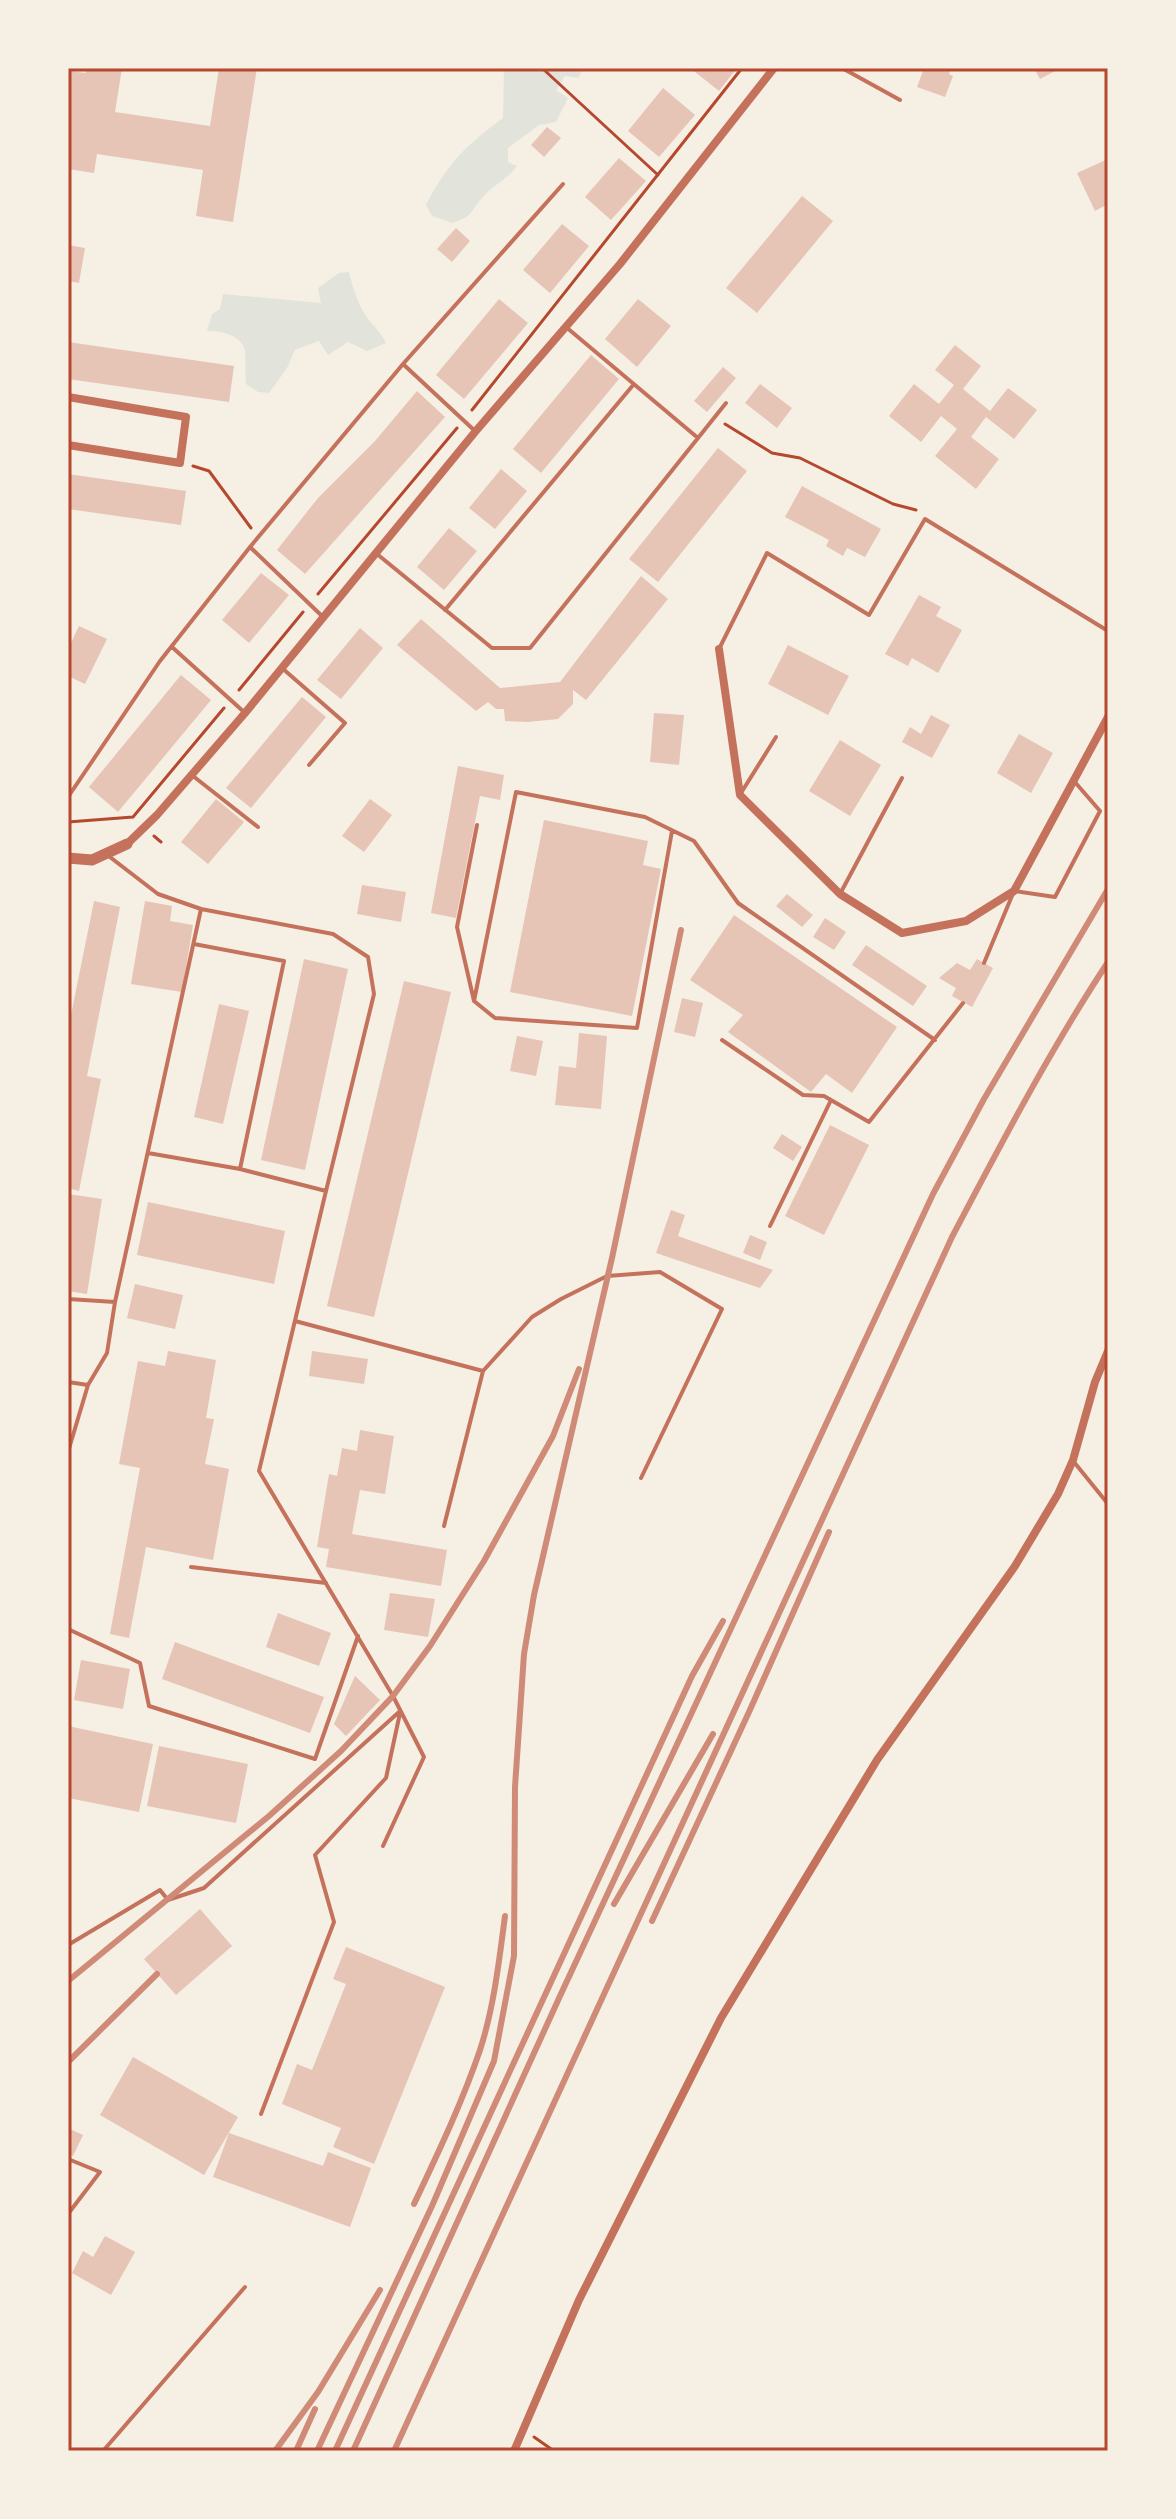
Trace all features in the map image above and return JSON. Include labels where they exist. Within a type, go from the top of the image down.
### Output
[{"type":"street","points":[[68,858],[92,860],[127,844],[157,815],[324,618],[475,432],[620,264],[774,68]]},
{"type":"street","points":[[68,397],[186,417],[180,463],[68,445]]},
{"type":"street","points":[[719,649],[740,795],[840,894],[902,933],[966,921],[1014,891],[1108,717]]},
{"type":"street","points":[[514,2451],[579,2300],[721,2018],[877,1760],[1015,1566],[1058,1494],[1073,1460],[1095,1382],[1108,1351]]},
{"type":"lane","points":[[842,68],[900,100]]},
{"type":"lane","points":[[68,797],[172,647],[250,547],[403,364],[563,184]]},
{"type":"lane","points":[[566,327],[698,438]]},
{"type":"lane","points":[[403,364],[475,432]]},
{"type":"lane","points":[[445,610],[634,384]]},
{"type":"lane","points":[[377,554],[492,648],[530,648],[726,403]]},
{"type":"lane","points":[[719,649],[767,553],[869,615],[925,519],[1108,631]]},
{"type":"lane","points":[[250,547],[324,618]]},
{"type":"lane","points":[[172,647],[245,713]]},
{"type":"lane","points":[[282,668],[345,723],[309,765]]},
{"type":"lane","points":[[740,795],[776,737]]},
{"type":"lane","points":[[191,774],[258,827]]},
{"type":"lane","points":[[840,894],[902,778]]},
{"type":"lane","points":[[984,963],[1014,891],[1055,897],[1100,811],[1074,781]]},
{"type":"lane","points":[[474,1001],[516,792],[645,817],[694,841],[738,903],[935,1040]]},
{"type":"lane","points":[[477,825],[457,927],[474,1001],[495,1018],[637,1028],[672,831]]},
{"type":"lane","points":[[105,854],[158,894],[201,909],[333,934],[368,957],[374,994],[259,1471],[358,1636],[424,1757],[383,1846]]},
{"type":"lane","points":[[68,1452],[88,1385],[107,1353],[115,1302],[201,909]]},
{"type":"lane","points":[[194,944],[284,961],[240,1169]]},
{"type":"lane","points":[[722,1040],[803,1095],[824,1096],[869,1122],[963,1003]]},
{"type":"lane","points":[[770,1226],[831,1100]]},
{"type":"lane","points":[[148,1153],[240,1169],[326,1191]]},
{"type":"lane","points":[[444,1526],[483,1371],[532,1317],[561,1299],[607,1276],[660,1272],[722,1309],[641,1478]]},
{"type":"lane","points":[[68,1299],[115,1302]]},
{"type":"lane","points":[[295,1321],[483,1371]]},
{"type":"lane","points":[[68,1382],[88,1385]]},
{"type":"lane","points":[[1073,1460],[1108,1504]]},
{"type":"lane","points":[[191,1567],[326,1583]]},
{"type":"lane","points":[[68,1629],[140,1663],[149,1706],[315,1759],[358,1636]]},
{"type":"lane","points":[[68,1945],[160,1890],[168,1900],[204,1888],[400,1710]]},
{"type":"lane","points":[[261,2114],[334,1922],[315,1855],[386,1778],[400,1710]]},
{"type":"lane","points":[[68,2159],[100,2172],[68,2214]]},
{"type":"lane","points":[[103,2451],[245,2287]]},
{"type":"path","points":[[542,68],[658,175]]},
{"type":"path","points":[[68,822],[133,817],[463,421],[742,68]]},
{"type":"path","points":[[715,418],[772,453],[800,458],[893,504],[914,509],[925,519]]},
{"type":"path","points":[[180,463],[209,471],[258,538]]},
{"type":"path","points":[[523,2429],[554,2451]]},
{"type":"shaded area","points":[[504,68],[584,68],[578,78],[565,76],[556,90],[568,98],[556,122],[539,125],[508,148],[508,162],[517,166],[486,194],[470,214],[452,223],[432,216],[426,205],[442,178],[478,137],[503,118]]},
{"type":"shaded area","points":[[349,272],[363,311],[386,343],[367,351],[348,342],[328,355],[319,341],[295,350],[287,368],[269,393],[258,392],[246,384],[245,350],[235,337],[207,331],[212,314],[220,309],[223,294],[321,303],[318,288],[339,273]]},
{"type":"building","points":[[86,68],[122,68],[115,112],[210,126],[219,68],[257,68],[233,222],[196,216],[203,170],[97,154],[94,173],[68,169],[68,71],[86,73]]},
{"type":"building","points":[[690,68],[737,68],[719,91]]},
{"type":"building","points":[[924,68],[951,68],[949,74],[953,76],[945,97],[917,87]]},
{"type":"building","points":[[1034,68],[1061,68],[1040,79]]},
{"type":"building","points":[[663,88],[695,115],[659,157],[628,131]]},
{"type":"building","points":[[547,127],[561,138],[544,157],[531,145]]},
{"type":"building","points":[[619,158],[646,181],[611,220],[585,197]]},
{"type":"building","points":[[1108,159],[1108,204],[1095,211],[1077,173]]},
{"type":"building","points":[[802,196],[833,221],[757,313],[726,288]]},
{"type":"building","points":[[562,224],[589,246],[550,293],[523,270]]},
{"type":"building","points":[[456,228],[470,241],[452,262],[437,249]]},
{"type":"building","points":[[68,245],[85,248],[79,283],[68,281]]},
{"type":"building","points":[[499,299],[528,323],[464,399],[436,375]]},
{"type":"building","points":[[638,299],[671,326],[637,367],[605,339]]},
{"type":"building","points":[[68,342],[234,366],[229,402],[68,379]]},
{"type":"building","points":[[955,345],[981,366],[963,389],[990,411],[1008,388],[1037,410],[1014,439],[986,417],[971,437],[999,459],[976,489],[935,456],[957,429],[941,416],[921,442],[889,416],[914,384],[939,404],[954,385],[935,370]]},
{"type":"building","points":[[591,355],[619,379],[541,473],[513,449]]},
{"type":"building","points":[[723,367],[736,378],[707,412],[694,401]]},
{"type":"building","points":[[760,384],[792,408],[777,428],[745,403]]},
{"type":"building","points":[[417,391],[445,417],[305,574],[277,550],[318,498],[375,441]]},
{"type":"building","points":[[718,448],[747,471],[658,582],[629,559]]},
{"type":"building","points":[[501,469],[527,491],[495,529],[469,508]]},
{"type":"building","points":[[68,474],[186,491],[181,525],[68,509]]},
{"type":"building","points":[[802,486],[881,529],[865,557],[847,548],[843,556],[826,546],[829,540],[785,517]]},
{"type":"building","points":[[449,528],[477,551],[444,590],[417,567]]},
{"type":"building","points":[[261,573],[289,595],[249,643],[222,620]]},
{"type":"building","points":[[641,576],[668,599],[586,700],[573,690],[573,704],[558,719],[505,721],[504,709],[496,709],[488,702],[476,711],[397,645],[421,619],[500,688],[560,682]]},
{"type":"building","points":[[919,595],[941,607],[936,616],[962,630],[938,673],[912,658],[908,666],[885,654]]},
{"type":"building","points":[[79,626],[107,639],[85,684],[68,676],[68,649]]},
{"type":"building","points":[[360,628],[383,648],[341,699],[317,680]]},
{"type":"building","points":[[788,645],[849,676],[828,715],[768,684]]},
{"type":"building","points":[[181,675],[211,700],[118,812],[89,787]]},
{"type":"building","points":[[302,697],[326,717],[251,808],[226,788]]},
{"type":"building","points":[[654,713],[684,715],[679,765],[650,762]]},
{"type":"building","points":[[931,715],[950,725],[932,758],[902,742],[910,727],[921,734]]},
{"type":"building","points":[[1019,734],[1053,753],[1031,793],[997,773]]},
{"type":"building","points":[[840,740],[881,765],[850,816],[809,791]]},
{"type":"building","points":[[458,766],[504,775],[500,800],[480,796],[456,918],[431,913]]},
{"type":"building","points":[[216,799],[244,822],[208,864],[181,842]]},
{"type":"building","points":[[370,799],[392,815],[364,852],[342,836]]},
{"type":"building","points":[[544,820],[648,841],[643,865],[661,869],[632,1016],[510,992]]},
{"type":"building","points":[[362,885],[406,892],[401,922],[357,914]]},
{"type":"building","points":[[787,894],[813,915],[802,927],[776,906]]},
{"type":"building","points":[[94,901],[120,907],[87,1076],[101,1079],[79,1191],[68,1188],[68,1030]]},
{"type":"building","points":[[145,901],[172,906],[170,921],[193,925],[182,992],[131,984]]},
{"type":"building","points":[[734,915],[897,1027],[852,1093],[826,1074],[811,1092],[728,1032],[743,1015],[690,980]]},
{"type":"building","points":[[825,918],[846,932],[834,950],[813,937]]},
{"type":"building","points":[[866,945],[927,986],[913,1006],[852,965]]},
{"type":"building","points":[[304,959],[348,969],[305,1170],[261,1160]]},
{"type":"building","points":[[977,959],[993,968],[972,1007],[952,996],[956,988],[939,978],[957,963],[970,970]]},
{"type":"building","points":[[404,981],[451,992],[374,1317],[327,1306]]},
{"type":"building","points":[[682,998],[703,1003],[695,1037],[674,1032]]},
{"type":"building","points":[[219,1004],[249,1011],[223,1124],[194,1117]]},
{"type":"building","points":[[579,1033],[607,1036],[601,1109],[555,1105],[559,1066],[576,1068]]},
{"type":"building","points":[[517,1036],[543,1041],[536,1076],[510,1071]]},
{"type":"building","points":[[830,1125],[869,1145],[824,1235],[785,1216]]},
{"type":"building","points":[[782,1134],[802,1147],[793,1161],[773,1148]]},
{"type":"building","points":[[68,1194],[102,1199],[87,1294],[68,1291]]},
{"type":"building","points":[[148,1202],[285,1231],[274,1284],[137,1255]]},
{"type":"building","points":[[671,1210],[685,1215],[678,1236],[773,1270],[760,1288],[656,1253]]},
{"type":"building","points":[[750,1235],[767,1242],[760,1260],[743,1253]]},
{"type":"building","points":[[135,1284],[183,1295],[175,1329],[127,1318]]},
{"type":"building","points":[[168,1351],[216,1360],[206,1418],[214,1419],[205,1464],[229,1469],[213,1560],[146,1547],[129,1638],[110,1634],[140,1468],[119,1464],[138,1361],[165,1366]]},
{"type":"building","points":[[312,1351],[368,1359],[364,1384],[309,1376]]},
{"type":"building","points":[[360,1430],[394,1436],[385,1494],[360,1490],[352,1534],[447,1550],[441,1586],[326,1567],[329,1549],[317,1547],[329,1474],[337,1476],[342,1448],[357,1451]]},
{"type":"building","points":[[390,1593],[435,1599],[428,1637],[384,1630]]},
{"type":"building","points":[[278,1613],[331,1633],[319,1666],[266,1647]]},
{"type":"building","points":[[175,1642],[324,1697],[310,1733],[162,1679]]},
{"type":"building","points":[[81,1660],[130,1669],[123,1709],[74,1700]]},
{"type":"building","points":[[355,1676],[380,1700],[346,1736],[334,1724]]},
{"type":"building","points":[[68,1726],[153,1744],[139,1812],[68,1798]]},
{"type":"building","points":[[159,1746],[248,1764],[236,1823],[147,1806]]},
{"type":"building","points":[[200,1909],[232,1946],[176,1995],[144,1959]]},
{"type":"building","points":[[346,1947],[445,1987],[374,2164],[333,2147],[341,2128],[282,2104],[297,2064],[312,2070],[346,1984],[333,1979]]},
{"type":"building","points":[[133,2057],[238,2117],[204,2175],[100,2115]]},
{"type":"building","points":[[68,2128],[83,2135],[73,2156],[68,2154]]},
{"type":"building","points":[[229,2133],[323,2166],[328,2152],[371,2168],[350,2227],[213,2177]]},
{"type":"building","points":[[105,2236],[135,2252],[111,2295],[72,2273],[83,2251],[93,2257]]},
{"type":"railway","points":[[353,2451],[560,1996],[933,1194],[984,1099],[1108,889]]},
{"type":"railway","points":[[317,2451],[432,2206],[494,2061],[514,1956],[515,1787],[524,1654],[534,1595],[612,1258],[681,930]]},
{"type":"railway","points":[[394,2451],[952,1237],[1046,1063],[1108,962]]},
{"type":"railway","points":[[68,1981],[269,1816],[341,1751],[393,1696],[430,1646],[484,1561],[553,1436],[579,1369]]},
{"type":"railway","points":[[652,1921],[829,1532]]},
{"type":"railway","points":[[335,2451],[692,1676],[723,1621]]},
{"type":"railway","points":[[614,1904],[713,1734]]},
{"type":"railway","points":[[414,2204],[458,2109],[480,2050],[492,2001],[505,1916]]},
{"type":"railway","points":[[68,2062],[157,1974]]},
{"type":"railway","points":[[275,2451],[318,2392],[380,2290]]},
{"type":"railway","points":[[296,2451],[315,2409]]}]
